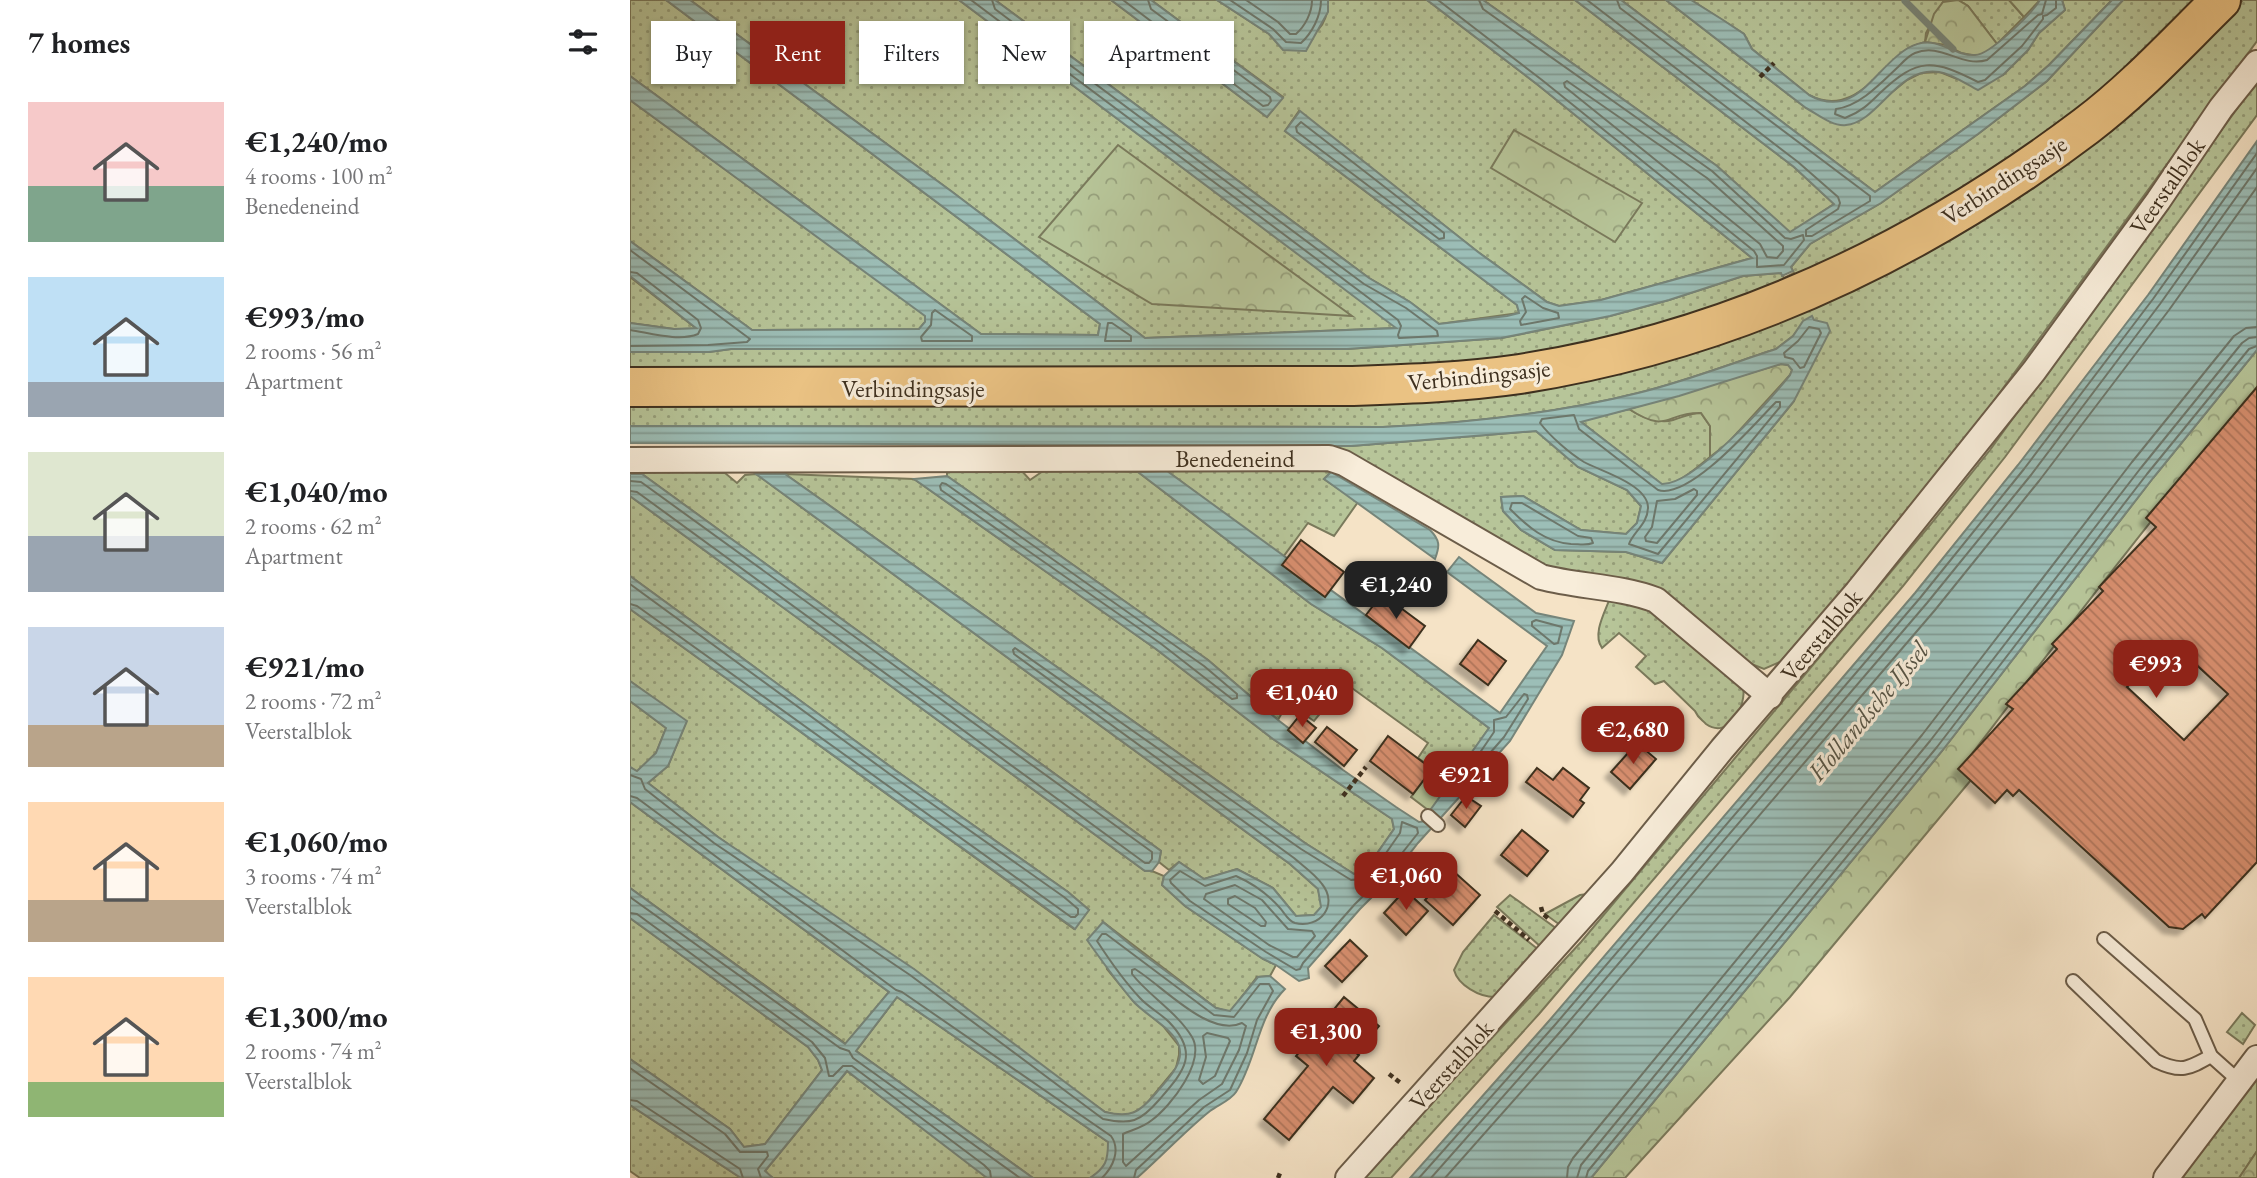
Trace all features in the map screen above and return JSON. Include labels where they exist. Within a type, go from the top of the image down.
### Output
[{"type":"main road","name":"Verbindingsasje","points":[[630,387],[1352,386],[1442,382],[1520,374],[1608,357],[1685,336],[1771,306],[1842,276],[1922,234],[2008,181],[2088,125],[2148,72],[2221,0]]},
{"type":"street","name":"Veerstalblok","points":[[1348,1178],[1622,872],[1722,749],[1857,592],[2034,371],[2158,201],[2221,108],[2257,63]]},
{"type":"street","name":"Benedeneind","points":[[630,460],[1329,458],[1345,463],[1541,577],[1571,585],[1633,592],[1656,600],[1770,696]]},
{"type":"street","points":[[2166,1178],[2257,1058]]},
{"type":"lane","points":[[1428,816],[1438,825]]},
{"type":"lane","points":[[2104,939],[2195,1019],[2211,1056],[2239,1081]]},
{"type":"lane","points":[[2073,981],[2156,1061],[2172,1069],[2191,1067],[2211,1056]]},
{"type":"path","points":[[1760,77],[1774,63]]},
{"type":"path","points":[[1343,796],[1366,767]]},
{"type":"path","points":[[1541,907],[1543,914]]},
{"type":"path","points":[[1495,911],[1519,931]]},
{"type":"green space","points":[[630,0],[666,0],[694,21],[651,21],[651,84],[736,84],[736,52],[750,63],[750,84],[779,84],[1100,324],[1098,335],[981,334],[630,76]]},
{"type":"green space","points":[[690,0],[959,0],[987,21],[978,21],[978,84],[1070,83],[1397,328],[1145,338],[805,84],[845,84],[845,21],[750,21],[750,44],[736,34],[736,21],[719,21]]},
{"type":"green space","points":[[995,0],[1111,0],[1139,21],[1084,21],[1084,66],[1070,56],[1070,21],[1023,21]]},
{"type":"green space","points":[[1151,0],[1217,0],[1269,34],[1283,49],[1309,37],[1321,27],[1325,20],[1328,0],[1427,0],[1538,85],[1752,258],[1601,300],[1559,306],[1547,302],[1478,252],[1299,111],[1285,131],[1517,305],[1519,313],[1439,324],[1410,302],[1369,278],[1108,84],[1223,84],[1267,117],[1283,97],[1234,61],[1234,21],[1180,21]]},
{"type":"green space","points":[[1483,0],[1575,0],[1794,167],[1834,204],[1790,233],[1717,166]]},
{"type":"green space","points":[[1621,0],[1666,0],[1806,108],[1886,97],[1907,80],[1921,73],[1940,72],[1957,79],[2003,75],[2028,50],[2039,33],[2065,10],[2062,0],[2112,0],[2025,86],[1875,192]]},
{"type":"green space","points":[[1691,0],[1953,0],[1943,2],[1926,33],[1925,42],[1905,51],[1865,88],[1845,99],[1834,101],[1809,95],[1752,49],[1744,34]]},
{"type":"green space","points":[[1958,0],[2009,0],[2024,17],[1997,44],[1968,6]]},
{"type":"green space","points":[[1958,0],[1968,6],[1997,44],[1984,54],[1977,56],[1961,53],[1946,45],[1925,42],[1934,14],[1943,2]]},
{"type":"green space","points":[[2009,0],[2040,0],[2024,17]]},
{"type":"green space","points":[[2123,0],[2201,0],[2088,104],[1923,218],[1744,300],[1577,347],[1439,368],[630,373],[630,352],[709,352],[731,349],[1347,349],[1502,338],[1610,316],[1743,276],[1781,273],[1784,278],[1794,273],[1791,267],[1810,244],[1881,203],[2047,81]]},
{"type":"green space","points":[[2243,0],[2257,0],[2257,41],[1925,495],[1780,662],[1764,669],[1749,663],[1645,584],[1621,578],[1565,575],[1529,563],[1347,457],[1162,452],[1147,445],[1351,446],[1536,431],[1578,467],[1627,490],[1641,506],[1637,523],[1626,534],[1581,530],[1523,496],[1501,497],[1503,511],[1521,530],[1555,550],[1626,552],[1662,563],[1794,401],[1803,323],[1793,336],[1776,349],[1655,389],[1543,412],[1447,423],[1383,427],[630,426],[630,401],[990,402],[1716,341],[2172,71]]},
{"type":"green space","points":[[2257,81],[2257,115],[2005,457],[1903,586],[1539,1014],[1391,1178],[1362,1178],[1581,942],[1930,525],[1990,450]]},
{"type":"green space","points":[[630,100],[925,315],[925,322],[919,329],[752,330],[630,241]]},
{"type":"green space","points":[[1514,130],[1642,203],[1615,242],[1491,168]]},
{"type":"green space","points":[[1118,145],[1352,316],[1152,304],[1039,237]]},
{"type":"green space","points":[[630,277],[697,329],[630,323]]},
{"type":"green space","points":[[2257,350],[2257,392],[2145,529],[1965,763],[1971,780],[1790,997],[1625,1178],[1591,1178],[1942,751],[2153,478]]},
{"type":"green space","points":[[1781,364],[1788,365],[1792,370],[1790,375],[1728,443],[1710,457],[1710,426],[1701,413],[1660,421],[1642,417],[1629,409]]},
{"type":"green space","points":[[1629,409],[1662,421],[1701,413],[1710,426],[1710,457],[1682,478],[1662,485],[1580,421]]},
{"type":"green space","points":[[1300,468],[1331,472],[1324,479],[1358,502],[1334,536],[1308,523],[1283,557],[1167,471]]},
{"type":"green space","points":[[1020,469],[1030,480],[1046,469],[1138,472],[1311,604],[1382,648],[1489,728],[1452,782],[1418,758],[1428,743],[1345,683],[1314,721],[1298,710],[1313,690],[1299,682],[1278,720],[1208,660],[947,476],[947,471]]},
{"type":"green space","points":[[649,471],[725,473],[737,483],[745,475],[756,474],[1290,864],[1318,889],[1322,907],[1314,915],[1296,916],[1273,888],[1237,869],[1204,879],[1179,862],[1169,870],[1159,862],[1161,851],[642,474]]},
{"type":"green space","points":[[785,474],[914,479],[1156,649],[1273,739],[1392,819],[1394,829],[1364,872],[1354,874],[1305,843]]},
{"type":"green space","points":[[630,496],[1145,871],[1164,876],[1162,885],[1185,906],[1276,965],[1270,976],[1257,977],[1230,1012],[1216,1008],[1103,922],[1107,969],[1135,1003],[1163,1026],[1179,1046],[1176,1068],[1143,1108],[1125,1117],[1105,1112],[718,837],[648,783],[668,766],[686,722],[630,681],[630,609],[1074,929],[1089,910],[1068,892],[895,770],[630,576]]},
{"type":"green space","points":[[1610,598],[1638,601],[1743,686],[1742,703],[1729,724],[1714,728],[1706,724],[1664,681],[1655,684],[1636,667],[1646,656],[1619,633],[1602,648],[1598,636]]},
{"type":"green space","points":[[630,701],[666,728],[656,753],[637,772],[630,767]]},
{"type":"green space","points":[[1432,769],[1452,782],[1441,795],[1432,813],[1411,797]]},
{"type":"green space","points":[[630,802],[889,992],[846,1044],[630,888]]},
{"type":"green space","points":[[1587,894],[1560,925],[1545,914],[1580,895]]},
{"type":"green space","points":[[1510,895],[1557,929],[1541,947],[1497,907]]},
{"type":"green space","points":[[1494,915],[1539,950],[1495,997],[1470,989],[1460,981],[1454,970],[1463,952]]},
{"type":"green space","points":[[630,918],[808,1047],[818,1060],[822,1070],[765,1144],[744,1147],[730,1129],[630,1059]]},
{"type":"green space","points":[[897,997],[1108,1142],[1108,1160],[1099,1172],[1090,1178],[1033,1178],[856,1051]]},
{"type":"green space","points":[[2242,1013],[2255,1025],[2243,1044],[2227,1032]]},
{"type":"green space","points":[[847,1071],[987,1178],[773,1178],[764,1172]]},
{"type":"green space","points":[[2257,1074],[2257,1151],[2239,1178],[2182,1178]]},
{"type":"green space","points":[[630,1105],[741,1178],[640,1178],[630,1171]]},
{"type":"green space","points":[[2257,1151],[2257,1178],[2239,1178]]},
{"type":"water","points":[[666,0],[690,0],[719,21],[694,21]]},
{"type":"water","points":[[959,0],[995,0],[1023,21],[987,21]]},
{"type":"water","points":[[1111,0],[1151,0],[1179,21],[1139,21]]},
{"type":"water","points":[[1217,0],[1328,0],[1328,12],[1306,51],[1283,50],[1269,34]]},
{"type":"water","points":[[1427,0],[1483,0],[1717,166],[1790,232],[1834,204],[1794,167],[1575,0],[1621,0],[1875,192],[2025,86],[2112,0],[2123,0],[2047,81],[1881,203],[1810,244],[1791,267],[1793,271],[1782,276],[1781,273],[1743,276],[1610,316],[1501,338],[1347,349],[731,349],[709,352],[630,352],[630,323],[674,329],[696,328],[630,276],[630,241],[752,330],[919,329],[925,322],[925,316],[630,100],[630,76],[981,334],[1098,335],[1100,324],[779,84],[805,84],[1145,338],[1396,328],[1070,83],[1070,56],[1084,66],[1084,84],[1108,84],[1369,278],[1410,302],[1439,324],[1519,313],[1517,305],[1285,131],[1300,111],[1478,252],[1547,302],[1559,306],[1601,300],[1752,258],[1538,85]]},
{"type":"water","points":[[1666,0],[1691,0],[1723,20],[1744,34],[1752,49],[1809,95],[1825,101],[1840,101],[1852,97],[1896,57],[1918,44],[1935,43],[1975,55],[2000,41],[2040,0],[2062,0],[2065,10],[2039,33],[2028,50],[2003,75],[1978,90],[1944,73],[1925,72],[1900,85],[1858,122],[1841,125],[1806,108]]},
{"type":"water","points":[[736,34],[750,44],[750,63],[736,52]]},
{"type":"water","points":[[1234,62],[1283,98],[1267,117],[1223,84],[1234,84]]},
{"type":"water","name":"Hollandsche IJssel","points":[[2257,141],[2257,350],[2153,478],[1942,751],[1591,1178],[1410,1178],[1548,1022],[1915,593],[2018,465],[2148,295]]},
{"type":"water","points":[[1812,316],[1814,320],[1827,323],[1830,331],[1794,401],[1662,563],[1626,552],[1555,550],[1521,530],[1503,511],[1501,497],[1523,496],[1581,530],[1626,534],[1637,523],[1641,506],[1627,490],[1578,467],[1536,431],[1351,446],[630,443],[630,426],[1383,427],[1479,420],[1575,407],[1672,384],[1776,349],[1793,336],[1803,321]],"holes":[[[1781,364],[1788,365],[1792,370],[1790,375],[1749,421],[1711,457],[1676,481],[1662,484],[1581,422],[1679,396]]]},
{"type":"water","points":[[1167,471],[1500,713],[1547,646],[1447,572],[1459,557],[1536,613],[1574,621],[1562,655],[1510,741],[1308,968],[1309,978],[1299,981],[1185,906],[1162,885],[1164,876],[1179,862],[1204,879],[1237,869],[1273,888],[1296,916],[1314,915],[1321,907],[1318,889],[1290,864],[756,474],[785,474],[1305,843],[1354,874],[1364,872],[1394,829],[1392,819],[1273,739],[1156,649],[914,479],[947,476],[1208,660],[1278,720],[1343,770],[1419,822],[1426,821],[1432,813],[1431,809],[1489,728],[1382,648],[1311,604],[1138,472]]},
{"type":"water","points":[[1331,472],[1430,530],[1438,543],[1435,559],[1324,479]]},
{"type":"water","points":[[630,474],[642,474],[1161,851],[1159,862],[1152,871],[1145,871],[630,496]]},
{"type":"water","points":[[630,576],[895,770],[1068,892],[1089,910],[1075,929],[630,609]]},
{"type":"water","points":[[630,681],[687,721],[668,766],[648,783],[718,837],[914,969],[1105,1112],[1128,1114],[1145,1105],[1173,1072],[1180,1053],[1176,1039],[1133,1001],[1087,940],[1103,922],[1216,1008],[1230,1011],[1258,977],[1270,976],[1285,989],[1268,1012],[1249,1066],[1236,1092],[1210,1111],[1137,1178],[1090,1178],[1105,1163],[1108,1142],[897,997],[856,1051],[1033,1178],[987,1178],[847,1071],[765,1171],[773,1178],[741,1178],[630,1105],[630,1059],[730,1129],[744,1147],[765,1144],[822,1070],[808,1047],[630,918],[630,888],[845,1044],[889,992],[630,802],[630,767],[637,771],[656,753],[666,728],[630,701]]},
{"type":"building","points":[[2257,387],[2257,862],[2205,918],[2202,914],[2183,929],[2169,927],[2019,790],[2013,796],[2007,790],[1995,803],[1958,769],[2013,709],[2006,704],[2057,649],[2052,644],[2103,591],[2099,587],[2156,527],[2146,518]],"holes":[[[2164,647],[2184,665],[2190,659],[2228,694],[2184,740],[2127,687]]]},
{"type":"building","points":[[1301,540],[1344,572],[1325,597],[1282,565]]},
{"type":"building","points":[[1382,594],[1425,626],[1409,648],[1366,615]]},
{"type":"building","points":[[1478,640],[1506,661],[1488,685],[1460,664]]},
{"type":"building","points":[[1300,715],[1316,728],[1303,743],[1288,730]]},
{"type":"building","points":[[1327,727],[1357,750],[1344,766],[1315,742]]},
{"type":"building","points":[[1388,736],[1432,769],[1413,794],[1370,761]]},
{"type":"building","points":[[1637,743],[1656,759],[1630,789],[1611,772]]},
{"type":"building","points":[[1537,768],[1553,780],[1563,768],[1589,788],[1580,800],[1584,803],[1573,817],[1526,782]]},
{"type":"building","points":[[1466,796],[1481,806],[1465,827],[1451,815]]},
{"type":"building","points":[[1522,830],[1548,851],[1527,876],[1501,855]]},
{"type":"building","points":[[1452,870],[1480,895],[1453,925],[1425,900]]},
{"type":"building","points":[[1405,890],[1428,911],[1406,935],[1384,913]]},
{"type":"building","points":[[1350,940],[1367,956],[1342,982],[1325,966]]},
{"type":"building","points":[[1344,997],[1379,1026],[1356,1053],[1359,1055],[1354,1061],[1374,1078],[1353,1103],[1333,1087],[1289,1140],[1264,1119],[1308,1066],[1296,1056]]},
{"type":"waterway","points":[[1905,1],[1953,49]]}]
